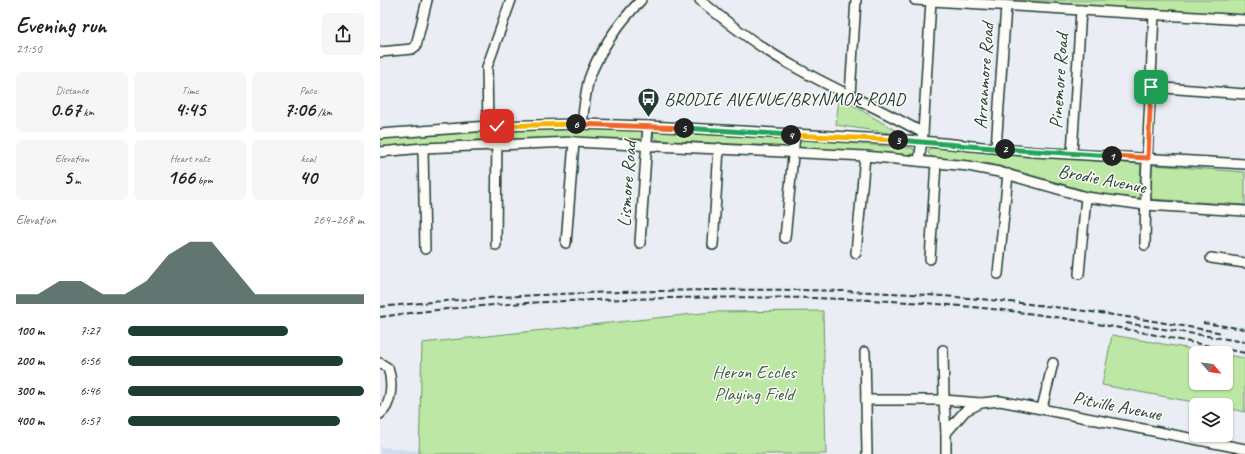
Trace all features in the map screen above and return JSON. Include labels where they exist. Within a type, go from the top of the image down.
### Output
[{"type":"street","points":[[380,52],[412,49],[416,46],[427,0]]},
{"type":"street","points":[[496,245],[498,144],[493,126],[487,68],[511,0]]},
{"type":"street","points":[[582,124],[589,80],[607,41],[621,20],[642,0]]},
{"type":"street","points":[[700,0],[735,29],[794,67],[897,118],[922,137]]},
{"type":"street","points":[[850,95],[856,0]]},
{"type":"street","points":[[915,0],[1245,20]]},
{"type":"street","points":[[919,161],[931,1]]},
{"type":"street","name":"Arranmore Road","points":[[996,148],[1006,6]]},
{"type":"street","name":"Pinemore Road","points":[[1072,153],[1081,10]]},
{"type":"street","points":[[1146,245],[1145,205],[1154,14]]},
{"type":"street","points":[[1151,87],[1245,94]]},
{"type":"street","name":"Brodie Avenue","points":[[380,134],[493,126],[582,124],[648,126],[795,135],[922,137],[996,148],[1245,164]]},
{"type":"street","name":"Lismore Road","points":[[640,243],[648,126]]},
{"type":"street","points":[[785,238],[795,135]]},
{"type":"street","points":[[566,244],[574,142]]},
{"type":"street","name":"Brodie Avenue","points":[[380,152],[498,144],[574,142],[647,144],[865,156],[968,166],[1008,174],[1086,197],[1145,205],[1245,211]]},
{"type":"street","points":[[422,148],[425,249]]},
{"type":"street","points":[[713,245],[719,148]]},
{"type":"street","points":[[856,253],[865,156]]},
{"type":"street","points":[[930,259],[936,163]]},
{"type":"street","points":[[998,274],[1008,174]]},
{"type":"street","points":[[1079,274],[1086,197]]},
{"type":"street","points":[[1211,258],[1245,263]]},
{"type":"street","points":[[943,350],[946,454]]},
{"type":"street","points":[[865,352],[867,454]]},
{"type":"street","points":[[380,363],[388,368],[389,376],[388,404],[380,414]]},
{"type":"street","points":[[1042,408],[1053,363]]},
{"type":"street","name":"Pitville Avenue","points":[[866,400],[944,400],[981,403],[1000,401],[1042,408],[1245,449]]},
{"type":"street","name":"Pitville Avenue","points":[[946,433],[965,411],[981,403]]},
{"type":"shaded area","points":[[380,447],[419,451],[419,454],[380,454]]},
{"type":"green space","points":[[985,0],[1245,0],[1245,17]]},
{"type":"green space","points":[[839,97],[903,135],[836,125]]},
{"type":"green space","points":[[504,130],[641,130],[643,132],[643,139],[502,139],[499,137],[501,131]]},
{"type":"green space","points":[[655,130],[789,140],[791,147],[775,148],[661,141],[654,138],[653,132]]},
{"type":"green space","points":[[490,131],[493,134],[490,139],[380,148],[380,139]]},
{"type":"green space","points":[[802,140],[913,148],[915,151],[911,156],[801,149],[798,146]]},
{"type":"green space","points":[[929,149],[1139,164],[1141,166],[1139,197],[1138,199],[1094,193],[992,164],[932,157],[928,153]]},
{"type":"green space","points":[[1152,165],[1245,172],[1245,205],[1151,199]]},
{"type":"green space","name":"Heron Eccles Playing Field","points":[[823,311],[826,454],[419,454],[422,343],[712,312]]},
{"type":"green space","points":[[1112,335],[1189,349],[1189,390],[1233,390],[1233,356],[1245,358],[1245,412],[1233,409],[1233,398],[1189,398],[1189,401],[1102,385]]},
{"type":"railway","points":[[380,307],[485,298],[590,293],[718,290],[832,291],[932,295],[1057,307],[1223,333]]},
{"type":"railway","points":[[380,317],[453,308],[563,301],[716,297],[849,299],[938,304],[1026,313],[1109,326],[1245,353]]},
{"type":"railway","points":[[1126,323],[1245,342]]},
{"type":"railway","points":[[1203,323],[1245,329]]},
{"type":"place","name":"BRODIE AVENUE/BRYNMOR ROAD","points":[[648,118]]},
{"type":"route","points":[[497,126],[582,124],[648,126],[922,141],[959,146],[1034,152],[1148,158],[1151,87]]}]
